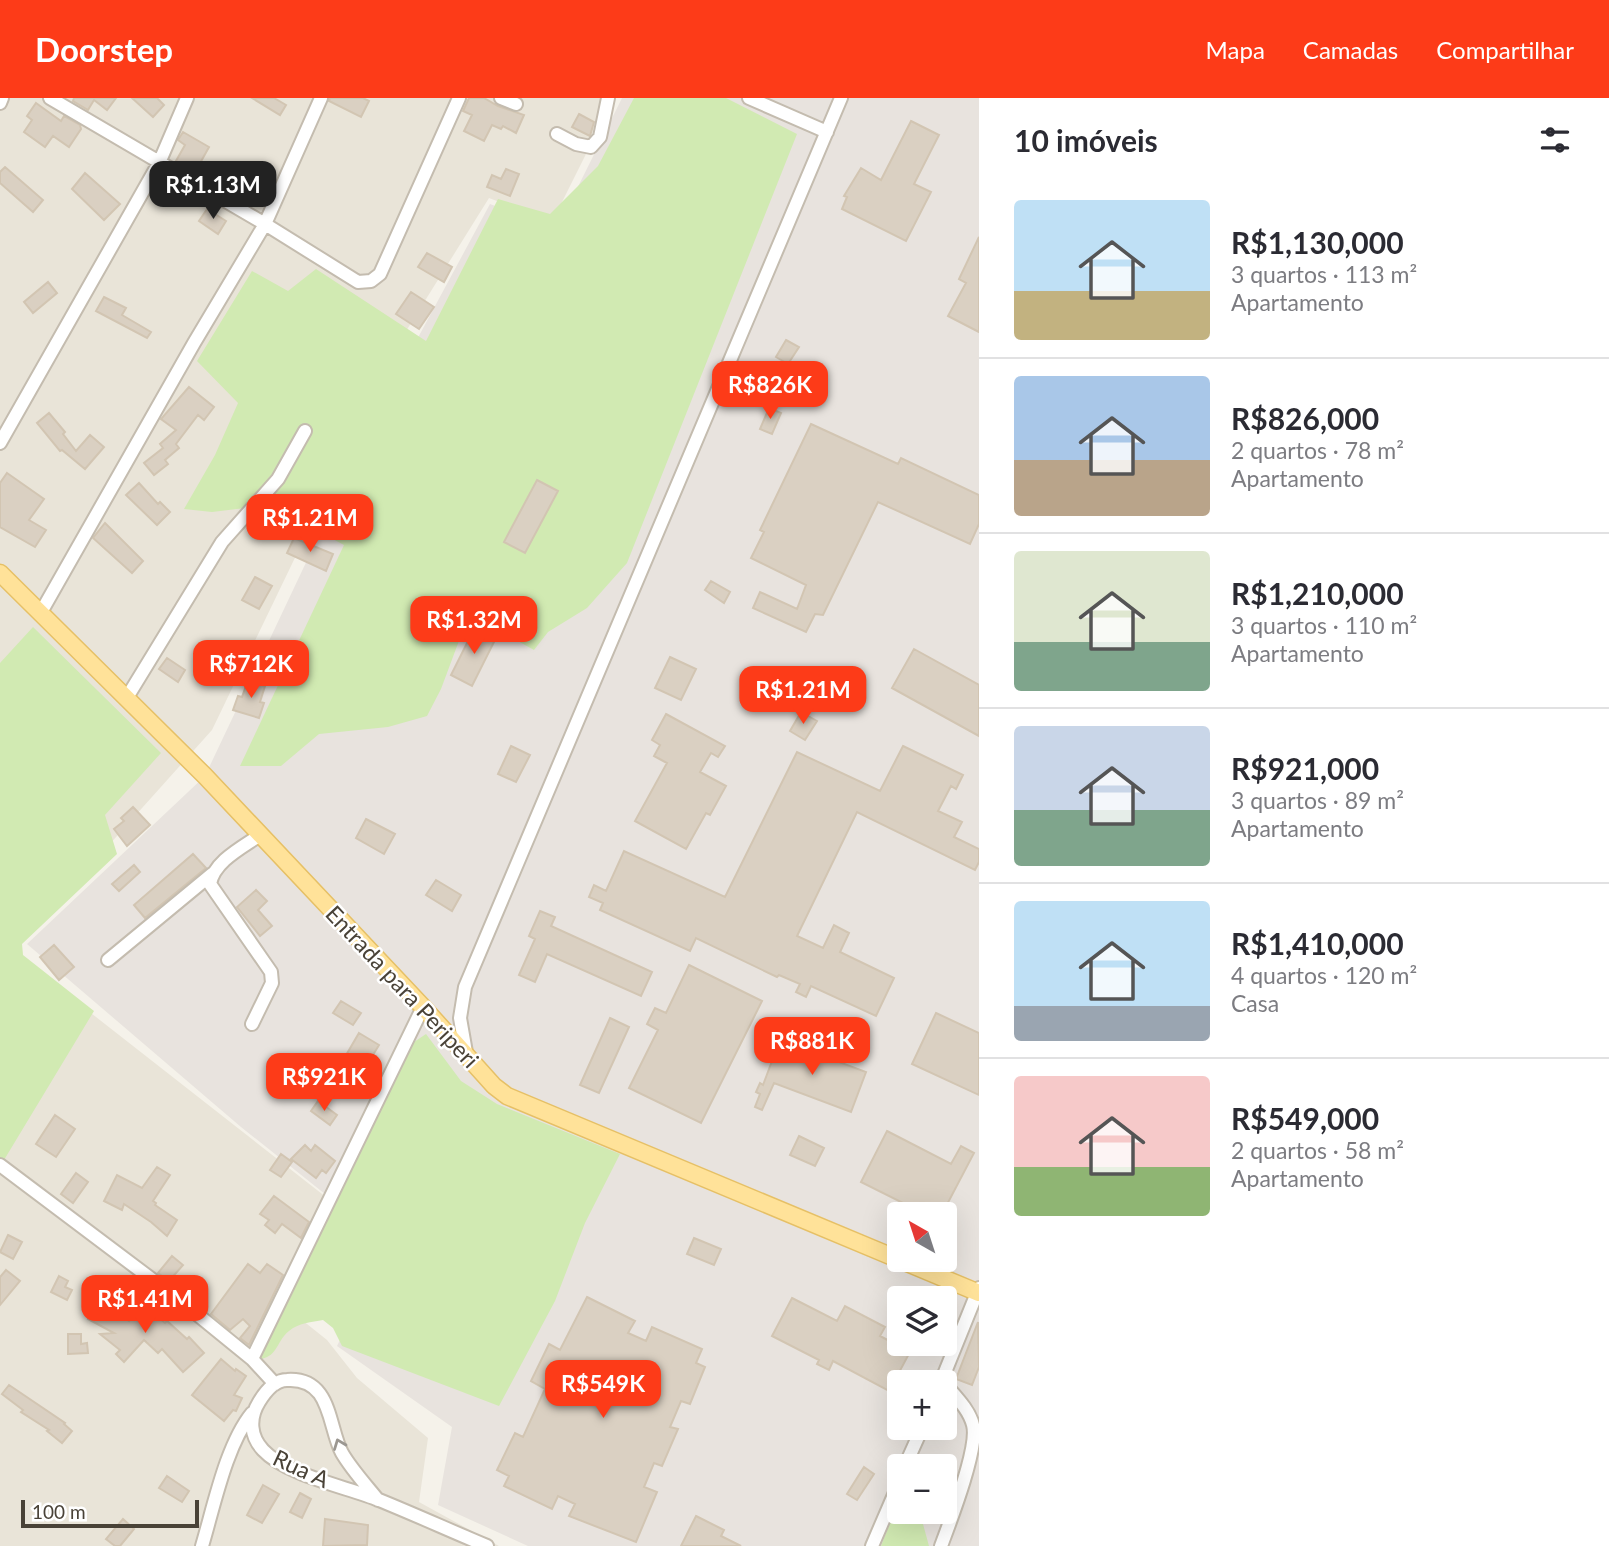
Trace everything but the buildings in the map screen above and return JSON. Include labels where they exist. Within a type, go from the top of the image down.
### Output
[{"type":"main road","name":"Entrada para Periperi","points":[[0,573],[205,776],[494,1086],[507,1096],[887,1255]]},
{"type":"main road","name":"Entrada para Periperi","points":[[930,1272],[978,1291]]},
{"type":"street","points":[[50,98],[358,282],[366,283],[376,278],[460,98]]},
{"type":"street","points":[[0,443],[159,163],[187,98]]},
{"type":"street","points":[[40,614],[265,224],[321,98]]},
{"type":"street","points":[[501,98],[516,104]]},
{"type":"street","points":[[557,134],[576,144],[591,147],[600,137],[607,115],[608,98]]},
{"type":"street","points":[[749,98],[827,131]]},
{"type":"street","points":[[468,1058],[460,1018],[465,987],[841,98]]},
{"type":"street","points":[[127,699],[222,542],[278,479],[305,431]]},
{"type":"street","points":[[107,960],[260,835]]},
{"type":"street","points":[[212,874],[210,884],[214,892],[271,972],[272,983],[252,1024]]},
{"type":"street","points":[[252,1359],[423,1007]]},
{"type":"street","points":[[0,1165],[252,1359],[275,1384],[260,1399],[243,1425],[231,1453],[202,1546]]},
{"type":"street","points":[[948,1370],[978,1291]]},
{"type":"street","name":"Rua A","points":[[275,1384],[294,1380],[309,1385],[318,1392],[327,1403],[340,1450],[378,1500]]},
{"type":"street","points":[[941,1546],[953,1516],[975,1438],[970,1417],[957,1400]]},
{"type":"street","name":"Rua A","points":[[254,1411],[254,1437],[272,1458],[316,1479],[378,1500],[487,1546]]},
{"type":"street","points":[[872,1546],[887,1511]]},
{"type":"shaded area","points":[[0,98],[614,98],[552,222],[489,198],[398,344],[212,730],[13,952],[331,1201],[282,1304],[327,1340],[357,1378],[428,1438],[419,1502],[499,1546],[0,1546]]},
{"type":"shaded area","points":[[622,98],[979,98],[979,1546],[528,1546],[438,1505],[452,1427],[337,1346],[349,1322],[330,1198],[241,1127],[27,944],[205,776],[372,423],[490,204],[557,229]]},
{"type":"green space","points":[[634,98],[726,98],[797,134],[627,563],[587,608],[548,632],[534,650],[469,614],[441,689],[427,716],[388,727],[319,734],[281,766],[240,766],[344,545],[280,511],[245,508],[212,512],[184,509],[215,455],[238,403],[197,361],[252,271],[288,291],[316,269],[426,341],[498,199],[550,214],[598,166]]},
{"type":"green space","points":[[33,627],[161,753],[105,815],[117,854],[22,944],[23,955],[94,1011],[4,1160],[0,1157],[0,663]]},
{"type":"green space","points":[[426,1034],[461,1081],[497,1104],[620,1154],[585,1223],[555,1301],[499,1406],[342,1346],[333,1328],[323,1320],[293,1328],[271,1355],[261,1359],[257,1357],[414,1042]]},
{"type":"green space","points":[[890,1524],[923,1524],[929,1546],[881,1546]]}]
